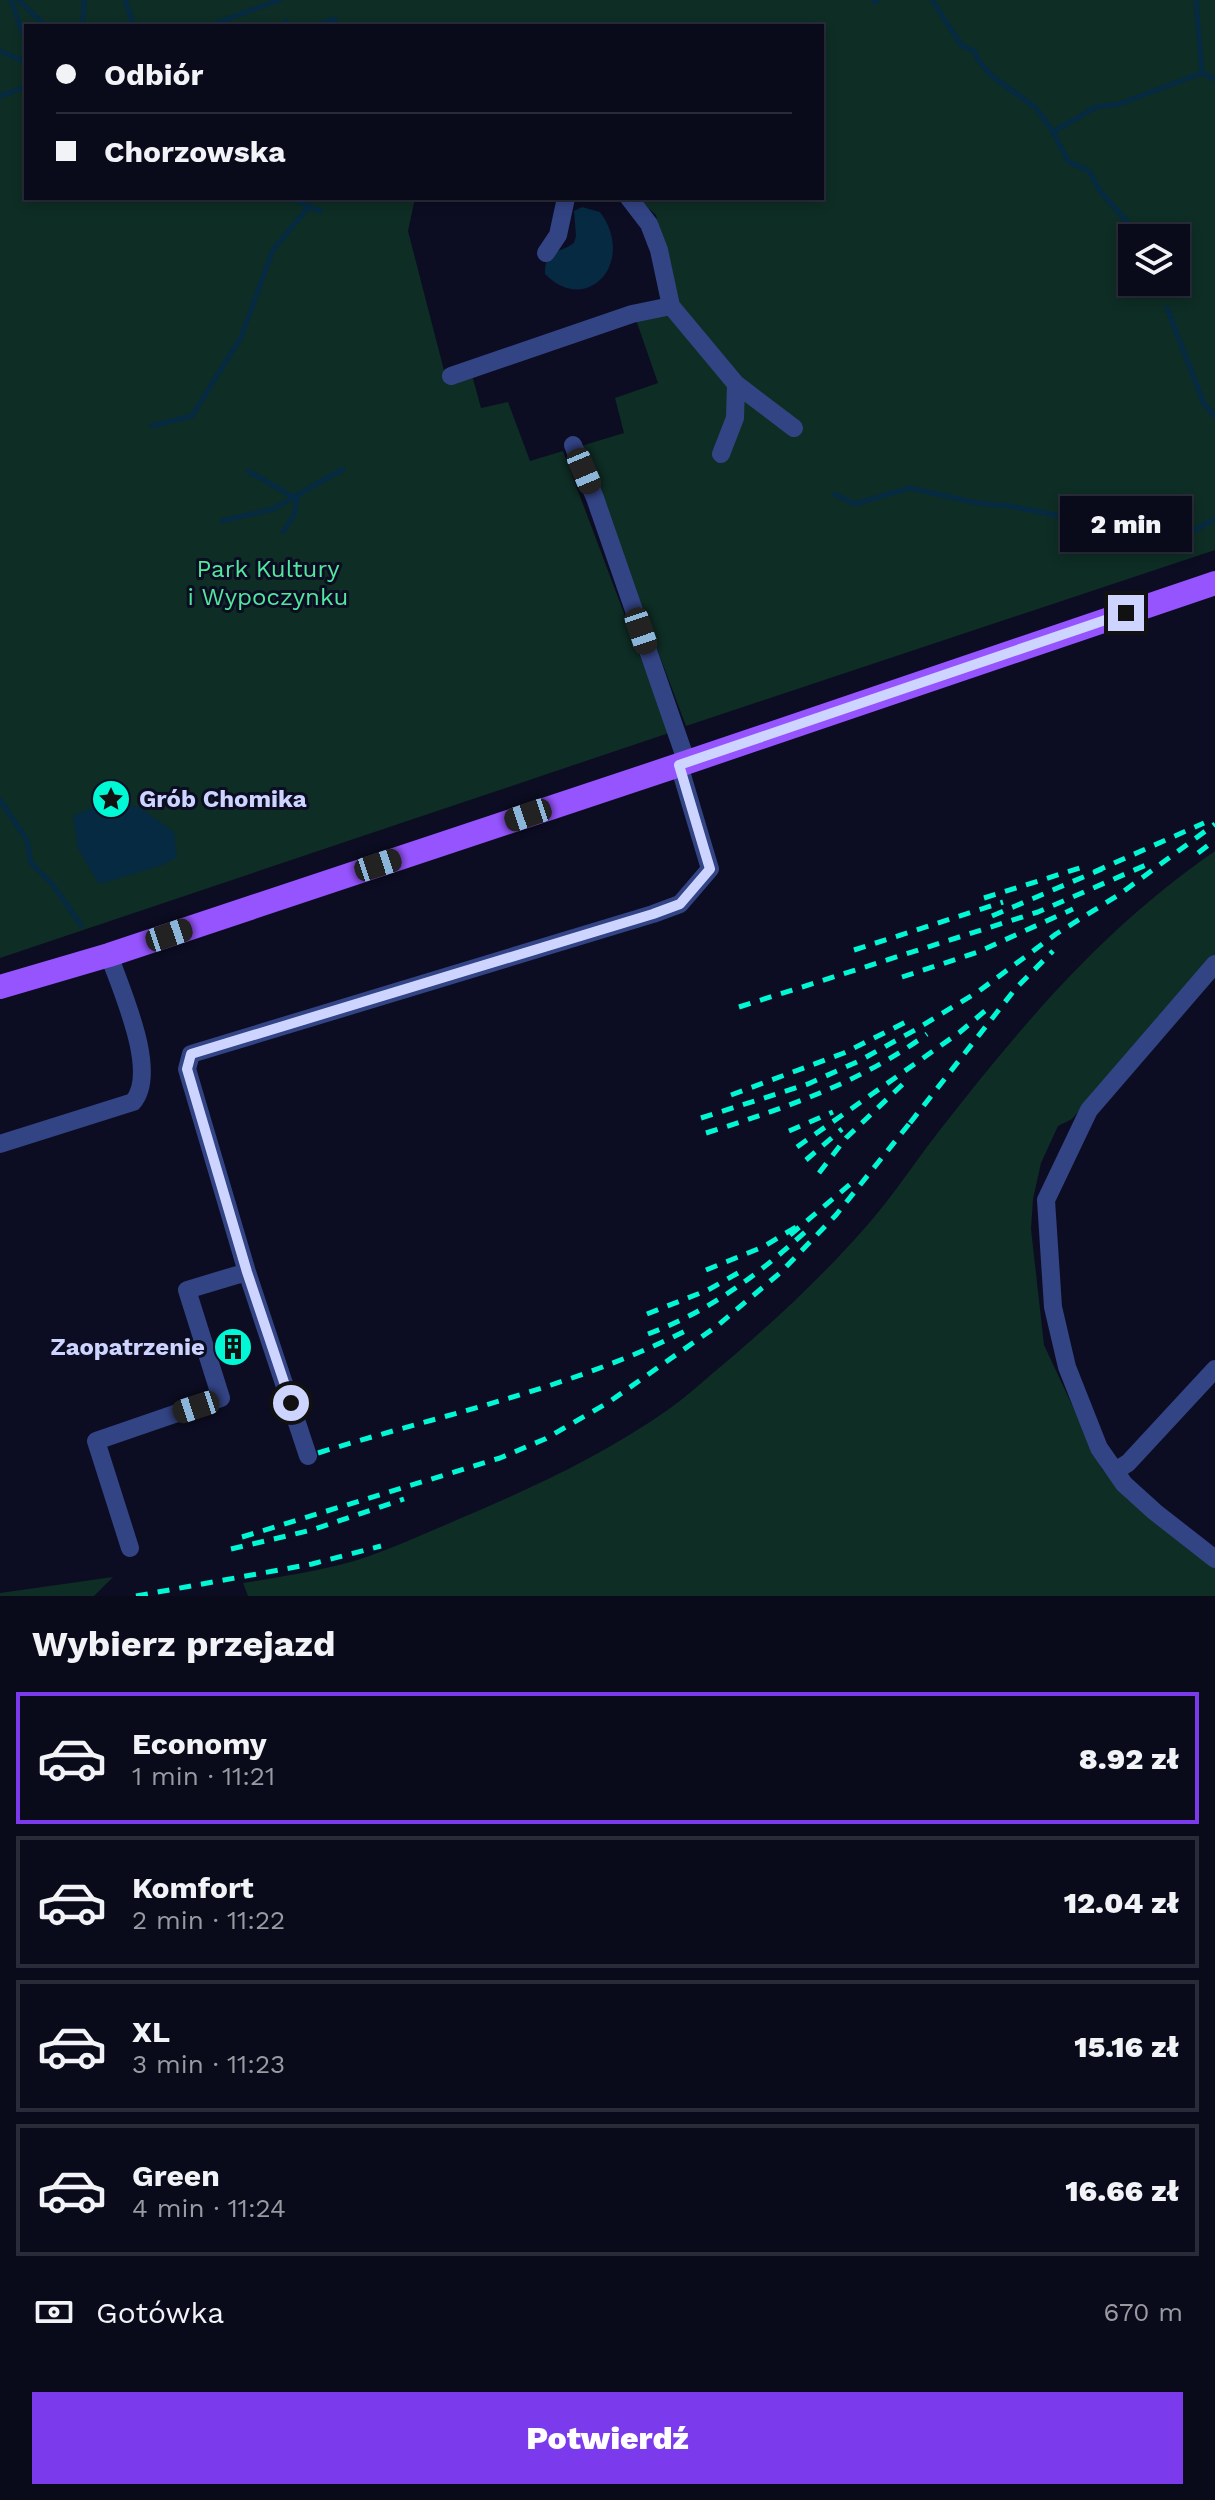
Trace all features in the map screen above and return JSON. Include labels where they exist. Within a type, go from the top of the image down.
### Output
[{"type":"main road","points":[[0,987],[109,955],[1215,583]]},
{"type":"lane","points":[[546,253],[558,235],[566,200]]},
{"type":"lane","points":[[631,200],[649,224],[659,250],[671,306],[736,384],[794,428]]},
{"type":"lane","points":[[451,376],[632,314],[671,306]]},
{"type":"lane","points":[[721,454],[735,418],[736,384]]},
{"type":"lane","points":[[308,1456],[247,1272],[187,1069],[191,1054],[653,914],[680,904],[710,869],[683,764],[595,498],[573,445]]},
{"type":"lane","points":[[0,1144],[133,1102],[140,1095],[143,1084],[142,1054],[109,955]]},
{"type":"lane","points":[[1215,964],[1089,1110],[1046,1200],[1053,1307],[1067,1367],[1099,1448],[1124,1484],[1215,1559]]},
{"type":"lane","points":[[130,1548],[96,1441],[221,1398],[187,1290],[247,1272]]},
{"type":"lane","points":[[1115,1471],[1128,1463],[1215,1369]]},
{"type":"green space","name":"Park Kultury i Wypoczynku","points":[[0,0],[1215,0],[1215,550],[686,726],[581,446],[624,433],[615,398],[658,383],[635,317],[677,304],[656,215],[639,200],[824,200],[824,24],[24,24],[24,200],[415,200],[408,231],[447,382],[472,375],[481,408],[508,402],[530,461],[563,451],[669,733],[0,958]]},
{"type":"green space","points":[[1215,851],[1215,957],[1072,1119],[1058,1126],[1041,1163],[1033,1199],[1031,1229],[1044,1345],[1102,1469],[1127,1499],[1215,1566],[1215,1596],[248,1596],[243,1583],[354,1561],[513,1495],[593,1456],[675,1405],[772,1322],[846,1249],[1005,1049],[1068,978],[1138,911]]},
{"type":"green space","points":[[113,1577],[94,1596],[0,1596],[0,1593]]},
{"type":"water","points":[[582,207],[600,212],[610,231],[613,249],[610,265],[602,278],[591,286],[577,289],[561,286],[545,274],[550,256],[574,243],[574,211]]},
{"type":"water","points":[[106,801],[139,807],[174,832],[177,857],[163,865],[99,884],[78,849],[73,816]]},
{"type":"waterway","points":[[11,0],[24,37]]},
{"type":"waterway","points":[[18,0],[44,24]]},
{"type":"waterway","points":[[83,24],[84,0]]},
{"type":"waterway","points":[[125,0],[133,24]]},
{"type":"waterway","points":[[214,24],[280,0]]},
{"type":"waterway","points":[[874,2],[878,0]]},
{"type":"waterway","points":[[932,0],[961,45],[975,52],[992,76],[1036,108],[1068,161],[1090,172],[1099,190],[1129,224]]},
{"type":"waterway","points":[[1053,132],[1096,107],[1119,104],[1202,73],[1196,0]]},
{"type":"waterway","points":[[319,24],[335,19]]},
{"type":"waterway","points":[[0,51],[24,61]]},
{"type":"waterway","points":[[1202,73],[1215,79]]},
{"type":"waterway","points":[[0,96],[24,88]]},
{"type":"waterway","points":[[295,200],[320,211]]},
{"type":"waterway","points":[[152,426],[192,416],[241,337],[273,250],[309,206]]},
{"type":"waterway","points":[[1167,308],[1204,404],[1215,416]]},
{"type":"waterway","points":[[222,521],[273,509],[343,469]]},
{"type":"waterway","points":[[248,471],[294,497]]},
{"type":"waterway","points":[[835,494],[854,504],[910,488],[1080,520],[1158,544],[1178,539],[1215,519]]},
{"type":"waterway","points":[[283,532],[294,515],[298,495]]},
{"type":"waterway","points":[[0,800],[27,840],[31,863],[53,885],[81,925]]},
{"type":"railway","points":[[1094,872],[1204,823]]},
{"type":"railway","points":[[701,1118],[808,1084],[859,1061],[915,1030],[979,991],[1215,824]]},
{"type":"railway","points":[[1198,853],[1215,840]]},
{"type":"railway","points":[[739,1007],[1038,912],[1146,865]]},
{"type":"railway","points":[[984,898],[1083,867]]},
{"type":"railway","points":[[992,916],[1102,869]]},
{"type":"railway","points":[[854,950],[1003,902]]},
{"type":"railway","points":[[902,977],[978,952],[1073,909]]},
{"type":"railway","points":[[910,1123],[1016,988],[1053,951]]},
{"type":"railway","points":[[797,1147],[960,1032],[992,1005]]},
{"type":"railway","points":[[731,1095],[844,1053],[910,1020]]},
{"type":"railway","points":[[706,1133],[793,1104],[848,1080],[927,1034]]},
{"type":"railway","points":[[819,1173],[846,1138],[904,1083]]},
{"type":"railway","points":[[789,1131],[833,1112]]},
{"type":"railway","points":[[242,1537],[500,1458],[545,1439],[609,1402],[717,1326],[781,1272],[836,1215],[917,1114]]},
{"type":"railway","points":[[806,1160],[842,1129]]},
{"type":"railway","points":[[790,1235],[854,1181]]},
{"type":"railway","points":[[706,1270],[763,1247],[796,1227]]},
{"type":"railway","points":[[648,1334],[691,1315],[731,1291],[805,1232]]},
{"type":"railway","points":[[647,1314],[708,1290],[745,1269]]},
{"type":"railway","points":[[318,1453],[553,1384],[645,1350],[689,1329]]},
{"type":"railway","points":[[231,1549],[312,1530],[404,1499]]},
{"type":"railway","points":[[136,1596],[312,1564],[381,1546]]},
{"type":"place","name":"Grób Chomika","points":[[111,799]]},
{"type":"place","name":"Zaopatrzenie","points":[[233,1347]]},
{"type":"route","points":[[291,1403],[247,1272],[187,1069],[191,1054],[680,904],[710,869],[679,765],[1126,613]]}]
